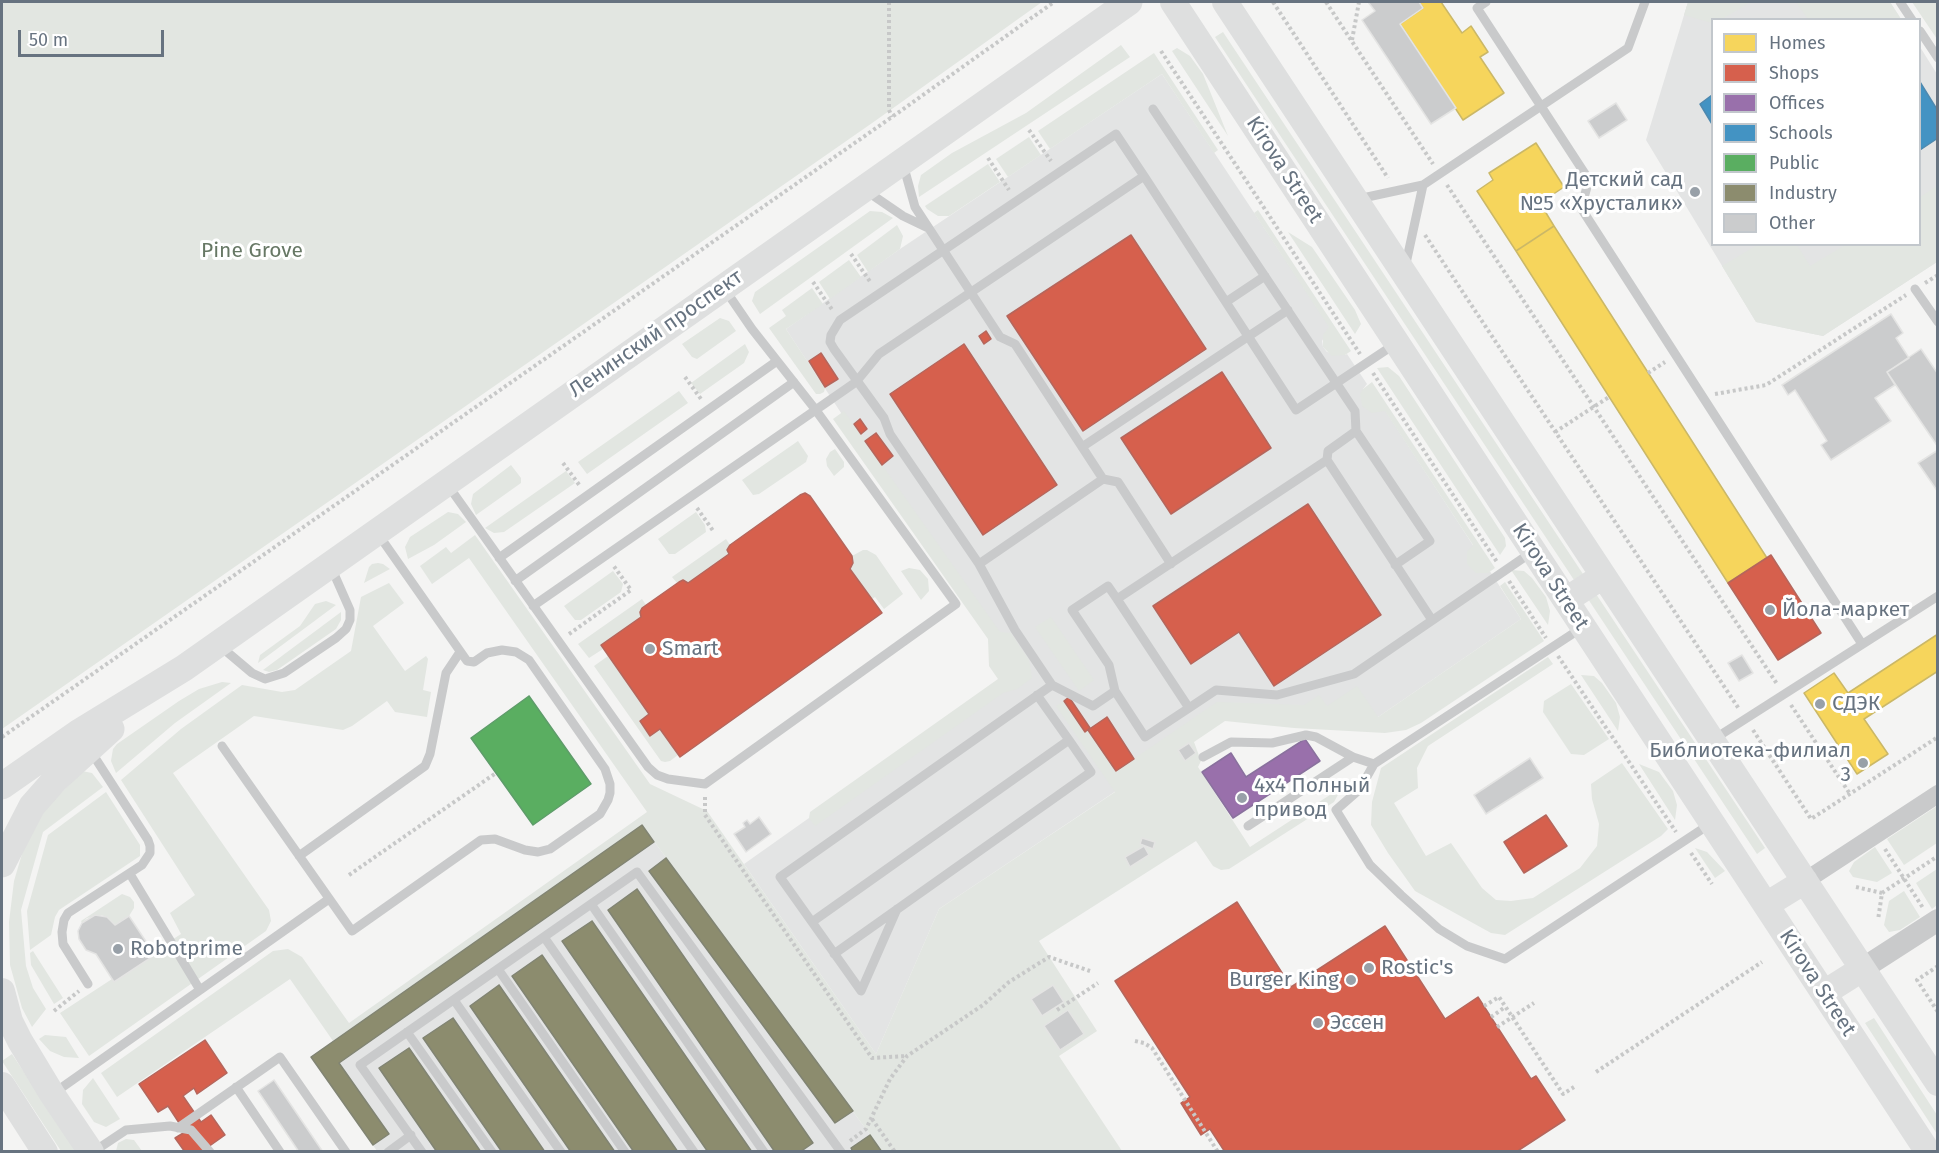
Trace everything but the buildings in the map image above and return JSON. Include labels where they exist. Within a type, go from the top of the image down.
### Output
[{"type":"main road","name":"Ленинский проспект","points":[[2,786],[78,733],[184,668],[1129,2]]},
{"type":"main road","name":"Kirova Street","points":[[1173,2],[1928,1152]]},
{"type":"main road","name":"Kirova Street","points":[[1225,2],[1938,1083]]},
{"type":"main road","points":[[1566,600],[1603,576]]},
{"type":"main road","name":"Ленинский проспект","points":[[2,864],[32,806],[55,780],[89,747],[184,668]]},
{"type":"main road","points":[[1766,905],[1805,881]]},
{"type":"main road","points":[[1824,993],[1862,969]]},
{"type":"main road","points":[[2,991],[10,1021],[20,1041],[52,1094],[92,1152]]},
{"type":"main road","points":[[2,1085],[45,1152]]},
{"type":"street","points":[[1805,881],[1938,794]]},
{"type":"street","points":[[1862,969],[1931,916]]},
{"type":"lane","points":[[1486,2],[1477,8],[1589,180],[1581,208],[1862,644]]},
{"type":"lane","points":[[1356,199],[1423,185],[1628,48],[1645,2]]},
{"type":"lane","points":[[1900,2],[1911,18]]},
{"type":"lane","points":[[1921,32],[1938,58]]},
{"type":"lane","points":[[1153,109],[1355,411],[1356,431],[1430,541],[1395,565]]},
{"type":"lane","points":[[1115,691],[1093,706],[1052,685],[1015,630],[979,564],[890,434],[885,418],[856,382],[831,342],[831,335],[840,320],[1116,134],[1296,410],[1397,343]]},
{"type":"lane","points":[[902,160],[915,207],[1000,337],[1015,345],[1103,479],[1118,482],[1171,564]]},
{"type":"lane","points":[[533,606],[856,382],[879,354],[1144,176]]},
{"type":"lane","points":[[1404,273],[1423,185]]},
{"type":"lane","points":[[862,188],[903,216],[930,229]]},
{"type":"lane","points":[[1226,302],[1265,276]]},
{"type":"lane","points":[[446,482],[648,767],[657,775],[668,779],[705,784],[956,604],[815,409],[723,287]]},
{"type":"lane","points":[[1915,289],[1938,322]]},
{"type":"lane","points":[[1082,447],[1288,310]]},
{"type":"lane","points":[[499,558],[777,361]]},
{"type":"lane","points":[[515,581],[794,382]]},
{"type":"lane","points":[[1356,431],[1330,448],[1326,454],[1328,460],[1432,620]]},
{"type":"lane","points":[[1117,599],[1328,460]]},
{"type":"lane","points":[[979,564],[1103,479]]},
{"type":"lane","points":[[222,746],[352,931],[481,840],[495,839],[525,850],[538,852],[550,849],[600,814],[605,808],[610,784],[606,769],[529,660],[516,652],[502,650],[487,653],[470,662],[376,532]]},
{"type":"lane","points":[[1189,708],[1108,586],[1072,610],[1109,665],[1115,691],[1145,737],[1189,708],[1216,690],[1277,695],[1354,674],[1534,551]]},
{"type":"lane","points":[[218,644],[252,673],[265,679],[284,673],[336,638],[346,629],[350,620],[350,610],[330,564]]},
{"type":"lane","points":[[1712,740],[1938,596]]},
{"type":"lane","points":[[1583,627],[1374,764],[1360,789],[1336,810],[1370,865],[1439,929],[1467,946],[1505,959],[1712,822]]},
{"type":"lane","points":[[299,856],[425,766],[430,754],[446,674],[460,651]]},
{"type":"lane","points":[[897,909],[861,991],[780,877],[1052,685]]},
{"type":"lane","points":[[834,954],[1091,772],[1037,695]]},
{"type":"lane","points":[[1203,757],[1231,742],[1272,743],[1306,735],[1316,737],[1353,757],[1374,764]]},
{"type":"lane","points":[[812,922],[1069,740]]},
{"type":"lane","points":[[88,984],[63,944],[64,920],[69,913],[147,860],[150,846],[89,747]]},
{"type":"lane","points":[[1248,826],[1353,757]]},
{"type":"lane","points":[[422,1152],[360,1065],[637,872],[840,1150]]},
{"type":"lane","points":[[129,874],[200,990]]},
{"type":"lane","points":[[52,1094],[329,899]]},
{"type":"lane","points":[[591,904],[764,1152]]},
{"type":"lane","points":[[544,937],[694,1152]]},
{"type":"lane","points":[[498,969],[625,1152]]},
{"type":"lane","points":[[454,1000],[561,1152]]},
{"type":"lane","points":[[407,1032],[492,1152]]},
{"type":"lane","points":[[178,1128],[280,1057],[346,1152]]},
{"type":"lane","points":[[236,1087],[280,1152]]},
{"type":"lane","points":[[92,1152],[126,1130],[170,1126],[191,1130],[210,1152]]},
{"type":"lane","points":[[388,1152],[411,1135]]},
{"type":"path","points":[[889,2],[889,110],[892,117]]},
{"type":"path","points":[[2,737],[1054,2]]},
{"type":"path","points":[[1273,2],[1396,191]]},
{"type":"path","points":[[1326,2],[1850,794]]},
{"type":"path","points":[[1352,40],[1359,2]]},
{"type":"path","points":[[1161,51],[1552,647],[1713,884]]},
{"type":"path","points":[[1029,130],[1059,173]]},
{"type":"path","points":[[988,158],[1017,201]]},
{"type":"path","points":[[1415,220],[1811,819],[1938,737]]},
{"type":"path","points":[[851,254],[865,274]]},
{"type":"path","points":[[1703,397],[1766,385],[1938,275]]},
{"type":"path","points":[[813,282],[840,320]]},
{"type":"path","points":[[1648,373],[1676,355]]},
{"type":"path","points":[[1555,432],[1609,397]]},
{"type":"path","points":[[558,641],[631,590]]},
{"type":"path","points":[[349,875],[496,773]]},
{"type":"path","points":[[705,784],[705,815],[872,1058],[907,1056]]},
{"type":"path","points":[[1882,845],[1931,916]]},
{"type":"path","points":[[1856,887],[1882,893],[1938,856]]},
{"type":"path","points":[[1878,920],[1882,893]]},
{"type":"path","points":[[840,1150],[866,1130],[890,1079],[907,1056],[983,1005],[1010,982],[1049,957],[1090,971]]},
{"type":"path","points":[[1596,1072],[1762,962]]},
{"type":"path","points":[[1938,966],[1917,980],[1938,1011]]},
{"type":"path","points":[[1056,1010],[1098,983]]},
{"type":"path","points":[[54,1011],[88,984]]},
{"type":"path","points":[[1484,1006],[1498,997],[1563,1094],[1574,1087]]},
{"type":"path","points":[[1497,1027],[1534,1003]]},
{"type":"path","points":[[1491,1017],[1505,1007]]},
{"type":"path","points":[[1135,1041],[1152,1048],[1218,1152]]},
{"type":"path","points":[[872,1118],[895,1152]]},
{"type":"shaded area","name":"Детский сад №5 «Хрусталик»","points":[[1688,2],[1890,2],[1900,18],[1711,18],[1711,246],[1921,246],[1921,49],[1937,74],[1937,262],[1823,336],[1756,322],[1646,140]]},
{"type":"shaded area","points":[[1162,74],[1330,327],[1322,341],[1323,347],[1327,352],[1347,354],[1367,384],[1363,389],[1385,410],[1521,619],[1378,717],[1224,719],[939,909],[876,1054],[744,864],[1021,668],[847,422],[786,329],[900,249]]},
{"type":"shaded area","points":[[642,825],[882,1151],[377,1151],[311,1057]]},
{"type":"green space","name":"Pine Grove","points":[[2,2],[1042,2],[875,121],[2,729]]},
{"type":"green space","points":[[1688,2],[1751,2],[1724,18],[1711,18],[1711,23],[1684,15]]},
{"type":"green space","points":[[1796,2],[1890,2],[1900,18],[1807,18]]},
{"type":"green space","points":[[1912,2],[1937,2],[1937,39]]},
{"type":"green space","points":[[1223,32],[1583,574],[1574,580],[1215,37]]},
{"type":"green space","points":[[1121,45],[1130,57],[919,197],[918,186],[921,175],[952,153],[1026,113]]},
{"type":"green space","points":[[1177,48],[1190,56],[1203,74],[1228,136],[1172,51]]},
{"type":"green space","points":[[1154,53],[1218,150],[1214,153],[1162,74],[1050,149],[1038,131]]},
{"type":"green space","points":[[1029,137],[1041,155],[1008,177],[996,159]]},
{"type":"green space","points":[[988,164],[1000,182],[949,216],[938,216],[927,209],[925,206]]},
{"type":"green space","points":[[1937,186],[1937,262],[1823,336],[1756,322],[1722,266],[1755,246],[1798,246],[1810,266],[1843,246],[1921,246],[1921,196]]},
{"type":"green space","points":[[1258,210],[1351,351],[1345,355],[1332,356],[1323,347],[1323,335],[1329,327],[1254,213]]},
{"type":"green space","points":[[870,211],[882,212],[893,218],[760,314],[752,301],[755,292]]},
{"type":"green space","points":[[897,225],[903,236],[900,249],[868,272],[857,255]]},
{"type":"green space","points":[[1288,232],[1312,247],[1355,310],[1361,324],[1355,334]]},
{"type":"green space","points":[[849,260],[861,277],[830,299],[819,282]]},
{"type":"green space","points":[[812,288],[823,304],[786,329],[825,388],[820,394],[816,394],[769,328],[786,316],[782,310]]},
{"type":"green space","points":[[720,318],[729,321],[736,331],[697,359],[692,357],[682,344]]},
{"type":"green space","points":[[745,344],[749,352],[744,363],[700,394],[691,383]]},
{"type":"green space","points":[[1388,367],[1399,376],[1505,538],[1506,546],[1500,555],[1377,368]]},
{"type":"green space","points":[[1372,382],[1495,568],[1488,573],[1476,573],[1467,564],[1467,552],[1473,545],[1385,411],[1372,413],[1362,406],[1360,394]]},
{"type":"green space","points":[[679,391],[688,403],[587,474],[578,462]]},
{"type":"green space","points":[[844,411],[1000,632],[1011,633],[1029,660],[1032,678],[1017,689],[1003,693],[815,826],[809,818],[810,812],[998,679],[989,666],[988,639],[833,419]]},
{"type":"green space","points":[[798,441],[808,456],[806,462],[759,494],[753,495],[742,480]]},
{"type":"green space","points":[[835,449],[844,462],[844,467],[834,476],[827,466],[826,459]]},
{"type":"green space","points":[[511,465],[521,478],[521,483],[476,515],[471,504],[473,494]]},
{"type":"green space","points":[[566,471],[575,483],[504,532],[494,533],[485,528]]},
{"type":"green space","points":[[448,512],[458,514],[466,522],[434,545],[408,559],[405,547],[410,537]]},
{"type":"green space","points":[[696,512],[705,525],[706,532],[675,554],[669,554],[658,539]]},
{"type":"green space","points":[[475,535],[650,784],[707,811],[876,1054],[939,909],[1115,792],[1056,706],[1064,701],[1084,731],[1090,728],[1088,730],[1116,771],[1217,702],[1304,705],[1319,695],[1327,706],[1357,686],[1378,717],[1521,619],[1500,586],[1505,582],[1544,641],[1421,723],[1406,730],[1385,733],[1294,728],[1225,721],[1194,742],[1201,761],[1198,767],[1250,847],[1339,789],[1340,791],[1334,802],[1229,869],[1221,870],[1213,866],[1196,841],[1039,941],[1097,1031],[1059,1056],[1122,1151],[882,1151],[642,825],[333,1041],[290,979],[117,1097],[101,1073],[273,951],[288,949],[302,957],[349,1023],[647,812],[469,558],[432,584],[420,566],[446,547],[451,553]]},
{"type":"green space","points":[[726,539],[730,545],[727,550],[729,554],[688,583],[683,580],[677,583],[672,577]]},
{"type":"green space","points":[[863,550],[876,555],[903,594],[884,609],[875,597],[872,599],[850,569],[853,563],[852,556]]},
{"type":"green space","points":[[378,563],[390,569],[364,583],[369,567]]},
{"type":"green space","points":[[909,568],[920,570],[928,579],[929,591],[921,600],[901,571]]},
{"type":"green space","points":[[1511,570],[1524,571],[1546,597],[1550,611],[1548,625]]},
{"type":"green space","points":[[613,571],[623,584],[621,592],[581,620],[575,620],[564,606]]},
{"type":"green space","points":[[389,583],[404,603],[373,626],[405,671],[426,656],[428,659],[423,690],[431,692],[427,717],[395,712],[387,701],[343,730],[254,716],[173,773],[269,910],[271,921],[266,931],[89,1056],[60,1013],[181,934],[170,913],[195,895],[121,780],[181,729],[242,685],[282,692],[295,690],[351,651],[361,597]]},
{"type":"green space","points":[[1596,594],[1765,848],[1757,854],[1588,599]]},
{"type":"green space","points":[[642,599],[646,605],[640,612],[641,617],[601,645],[603,649],[589,658],[578,644]]},
{"type":"green space","points":[[326,601],[336,605],[258,663],[260,655],[300,626],[315,604]]},
{"type":"green space","points":[[341,612],[341,620],[336,629],[277,670],[269,672],[263,670]]},
{"type":"green space","points":[[1051,617],[1094,680],[1079,691],[1035,627]]},
{"type":"green space","points":[[608,656],[649,714],[640,722],[650,736],[660,729],[678,755],[670,761],[661,761],[594,666]]},
{"type":"green space","points":[[1548,657],[1553,664],[1428,746],[1417,768],[1418,788],[1394,803],[1426,856],[1451,843],[1482,888],[1496,900],[1511,901],[1533,898],[1580,868],[1597,846],[1599,824],[1592,799],[1591,784],[1622,763],[1668,829],[1661,836],[1505,935],[1491,933],[1415,891],[1371,825],[1372,802],[1381,768]]},
{"type":"green space","points":[[1581,675],[1594,676],[1616,703],[1620,717],[1618,731]]},
{"type":"green space","points":[[222,682],[231,683],[175,723],[116,773],[111,761],[113,749],[117,744],[199,689]]},
{"type":"green space","points":[[1571,684],[1609,739],[1584,755],[1571,754],[1543,712],[1544,701]]},
{"type":"green space","points":[[1639,764],[1659,772],[1673,791],[1677,805],[1675,820]]},
{"type":"green space","points":[[82,771],[92,773],[103,787],[43,832],[21,910],[26,966],[33,988],[46,1009],[32,1027],[22,1008],[10,965],[9,922],[14,881],[24,847],[40,815]]},
{"type":"green space","points":[[106,792],[140,845],[140,856],[59,910],[51,935],[30,950],[27,911],[48,835]]},
{"type":"green space","points":[[1937,806],[1937,843],[1904,865],[1887,839]]},
{"type":"green space","points":[[1875,847],[1892,873],[1877,882],[1853,877],[1849,871],[1854,862]]},
{"type":"green space","points":[[1695,848],[1707,852],[1725,871],[1715,878]]},
{"type":"green space","points":[[1937,869],[1937,905],[1932,909],[1916,883]]},
{"type":"green space","points":[[1904,891],[1920,917],[1900,930],[1889,932],[1884,925],[1889,901]]},
{"type":"green space","points":[[122,894],[130,897],[134,902],[134,908],[129,916],[115,925],[107,917],[101,915],[87,918],[82,923],[81,921]]},
{"type":"green space","points":[[33,951],[63,998],[54,1004],[31,965],[30,953]]},
{"type":"green space","points":[[1874,1018],[1937,1115],[1937,1134],[1865,1023]]},
{"type":"green space","points":[[45,1035],[66,1037],[79,1058],[64,1057],[50,1051],[39,1039]]},
{"type":"green space","points":[[12,1054],[76,1151],[61,1151],[2,1061]]},
{"type":"green space","points":[[93,1078],[120,1119],[106,1127],[94,1122],[82,1104],[83,1090]]},
{"type":"green space","points":[[126,1139],[134,1140],[142,1151],[116,1151],[118,1143]]},
{"type":"place","name":"Детский сад №5 «Хрусталик»","points":[[1695,192]]},
{"type":"place","name":"Йола-маркет","points":[[1770,610]]},
{"type":"place","name":"Smart","points":[[650,649]]},
{"type":"place","name":"СДЭК","points":[[1820,704]]},
{"type":"place","name":"Библиотека-филиал 3","points":[[1863,763]]},
{"type":"place","name":"4x4 Полный привод","points":[[1242,798]]},
{"type":"place","name":"Robotprime","points":[[118,949]]},
{"type":"place","name":"Rostic's","points":[[1369,968]]},
{"type":"place","name":"Burger King","points":[[1351,980]]},
{"type":"place","name":"Эссен","points":[[1318,1023]]}]
